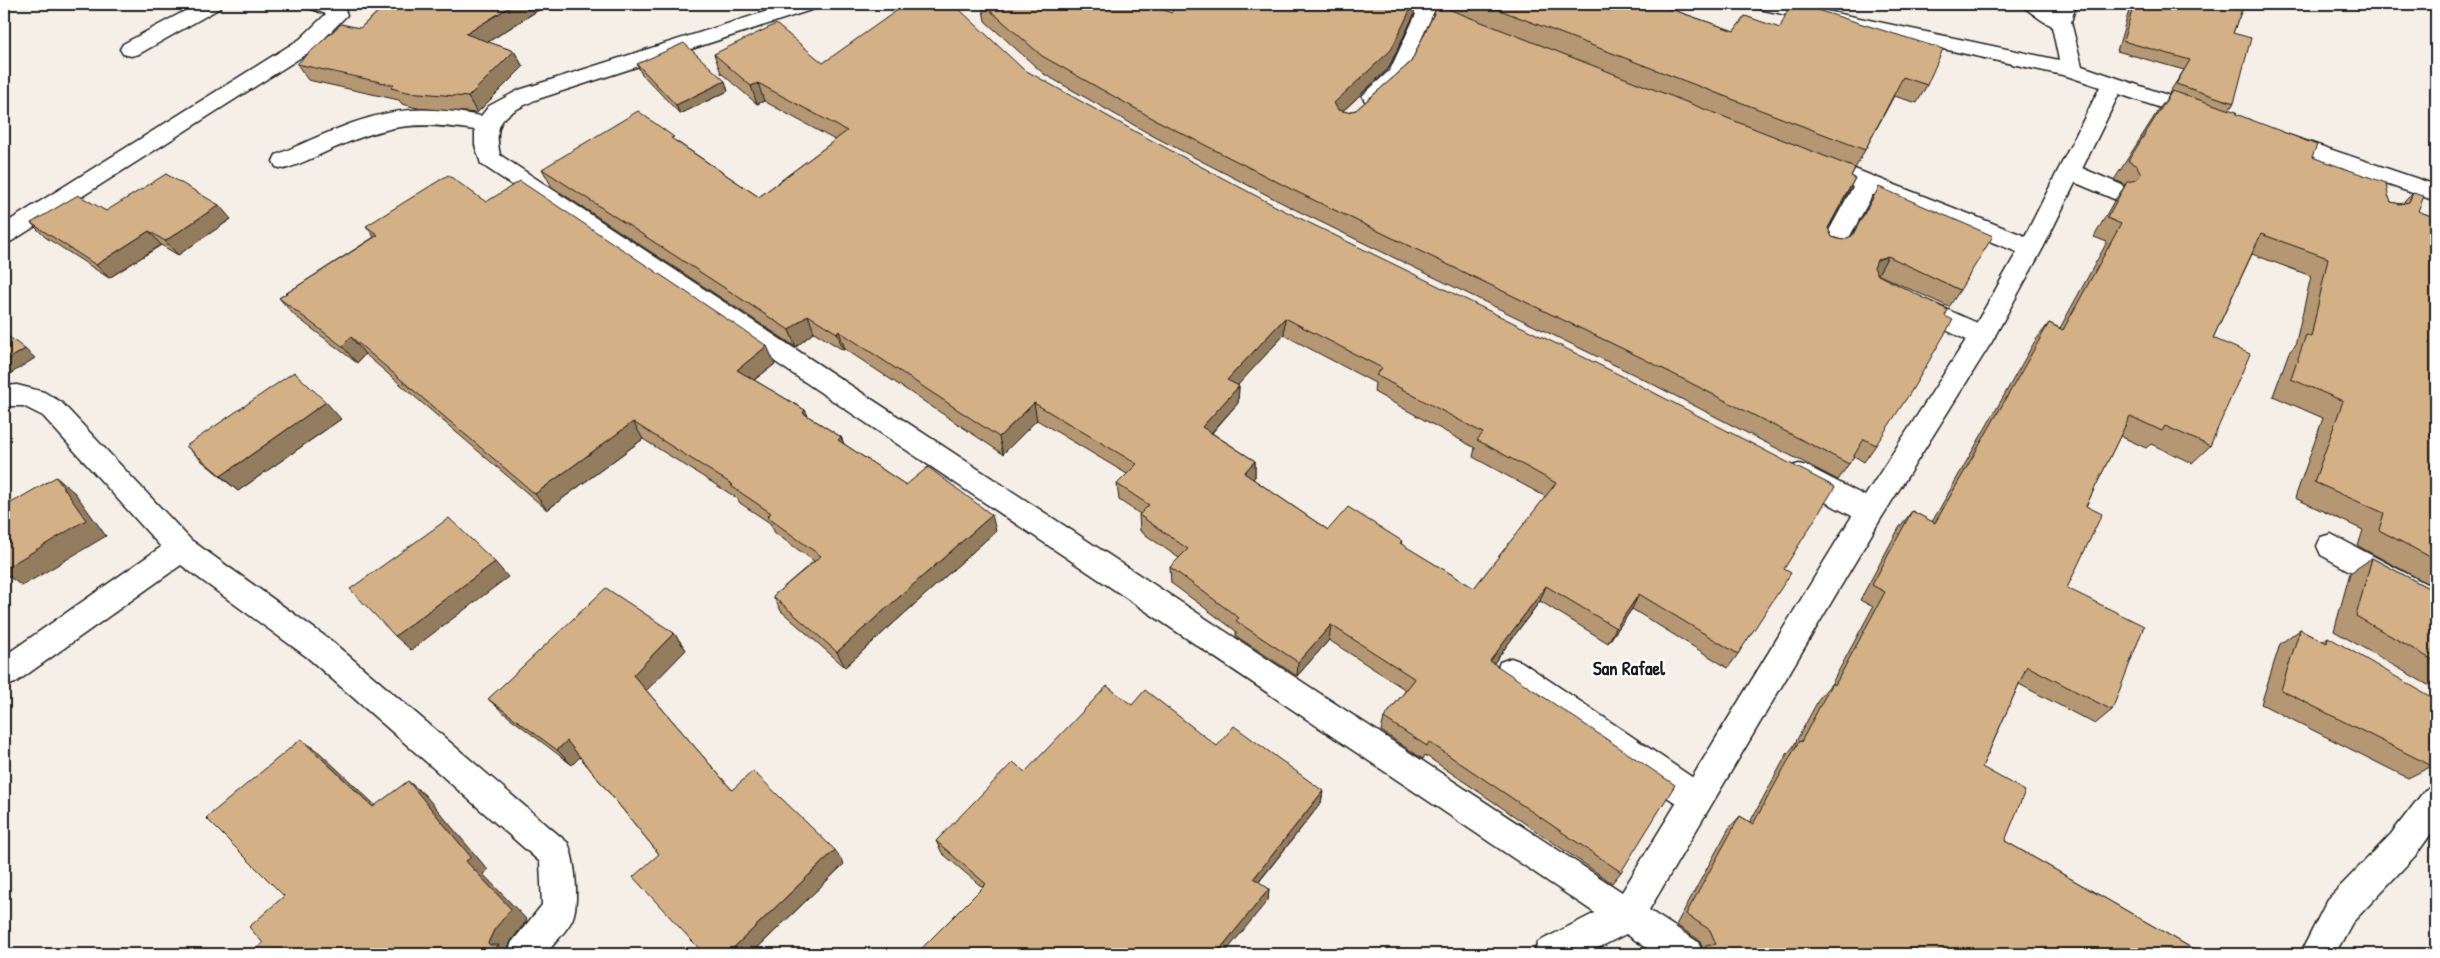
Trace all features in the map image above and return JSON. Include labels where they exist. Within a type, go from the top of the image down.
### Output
[{"type":"street","points":[[131,49],[213,4]]},
{"type":"street","points":[[4,235],[308,44],[337,15],[336,9],[316,4]]},
{"type":"street","points":[[810,4],[527,95],[501,108],[486,124],[484,142],[489,159],[1686,954]]},
{"type":"street","points":[[1764,4],[2072,70],[2217,120]]},
{"type":"street","points":[[2032,4],[2064,13],[2072,70]]},
{"type":"street","points":[[1358,110],[1399,74],[1419,7],[1492,36]]},
{"type":"street","points":[[1550,954],[1627,914],[1870,512],[1982,336],[2031,248],[2113,84]]},
{"type":"street","points":[[284,162],[364,127],[402,118],[437,118],[486,124]]},
{"type":"street","points":[[2264,135],[2386,186],[2436,193]]},
{"type":"street","points":[[1803,158],[2031,248]]},
{"type":"street","points":[[2070,170],[2114,191]]},
{"type":"street","points":[[1832,247],[1867,183]]},
{"type":"street","points":[[1895,294],[1982,336]]},
{"type":"street","points":[[4,396],[16,394],[34,398],[52,409],[181,549],[318,648],[556,854],[559,910],[524,954]]},
{"type":"street","points":[[1782,466],[1870,512]]},
{"type":"street","points":[[2331,546],[2436,604]]},
{"type":"street","points":[[4,673],[181,549]]},
{"type":"street","points":[[1511,672],[1697,798]]},
{"type":"street","points":[[2318,954],[2340,911],[2403,845],[2436,801]]},
{"type":"building","points":[[387,4],[514,4],[466,34],[514,51],[468,97],[407,92],[391,88],[394,85],[297,64],[341,24],[360,28]]},
{"type":"building","points":[[906,4],[948,4],[959,9],[1023,69],[1136,132],[1279,208],[1622,376],[1835,487],[1784,569],[1791,573],[1738,654],[1639,594],[1616,628],[1546,586],[1490,661],[1675,785],[1621,872],[1429,742],[1427,746],[1384,718],[1415,679],[1331,625],[1298,662],[1236,621],[1239,618],[1170,567],[1188,549],[1139,515],[1149,505],[1117,484],[1137,464],[1034,403],[999,437],[839,331],[837,333],[808,315],[789,330],[542,169],[638,111],[674,137],[671,138],[759,197],[847,131],[758,83],[751,86],[714,54],[776,24],[823,63]],"holes":[[[1285,318],[1382,368],[1376,375],[1483,433],[1477,440],[1556,483],[1474,588],[1400,543],[1402,541],[1348,507],[1328,530],[1244,473],[1255,461],[1202,427],[1239,386],[1227,380]]]},
{"type":"building","points":[[983,4],[1151,4],[1171,13],[1177,4],[1413,4],[1391,50],[1334,103],[1338,110],[1347,112],[1356,110],[1411,62],[1438,5],[1855,168],[1851,176],[1855,178],[1828,228],[1832,237],[1842,240],[1852,236],[1879,187],[1993,236],[1960,290],[1888,256],[1877,260],[1874,268],[1878,275],[1948,310],[1945,316],[1953,320],[1912,390],[1876,445],[1864,439],[1849,464],[1642,358],[1297,192],[1154,119],[1042,56]]},
{"type":"building","points":[[1484,4],[1656,4],[1734,31],[1745,16],[1780,28],[1790,4],[1798,4],[1943,49],[1927,85],[1903,77],[1865,150]]},
{"type":"building","points":[[2134,4],[2244,4],[2233,33],[2251,38],[2234,103],[2176,84],[2190,60],[2123,41]]},
{"type":"building","points":[[684,43],[725,81],[676,105],[637,64]]},
{"type":"building","points":[[2172,91],[2237,112],[2236,114],[2317,145],[2312,157],[2386,183],[2391,202],[2400,204],[2409,202],[2413,193],[2424,196],[2418,211],[2436,218],[2436,560],[2379,530],[2384,513],[2314,482],[2343,401],[2291,379],[2306,335],[2311,337],[2328,258],[2261,234],[2213,338],[2250,354],[2210,446],[2165,426],[2162,431],[2130,416],[2086,506],[2102,514],[2067,588],[2144,626],[2112,710],[2027,666],[1982,767],[2025,791],[2005,841],[2202,954],[1701,954],[1706,946],[1716,944],[1710,930],[1686,914],[1740,816],[1753,824],[1799,741],[1801,742],[1832,683],[1835,685],[1885,592],[1872,585],[1912,511],[1935,523],[2049,323],[2063,330],[2121,224],[2107,218],[2127,182],[2136,180],[2141,174],[2137,166],[2128,161]]},
{"type":"building","points":[[166,174],[219,205],[165,241],[149,231],[96,265],[31,223],[78,195],[106,211]]},
{"type":"building","points":[[448,175],[486,202],[520,181],[767,346],[737,370],[805,410],[803,413],[841,437],[838,440],[906,485],[928,467],[992,515],[837,652],[773,596],[821,556],[767,517],[771,513],[731,486],[733,485],[633,422],[535,494],[351,337],[342,346],[279,298],[378,235],[366,226]]},
{"type":"building","points":[[4,333],[25,349],[4,362]]},
{"type":"building","points":[[294,372],[326,402],[221,476],[186,446]]},
{"type":"building","points":[[56,477],[86,520],[4,569],[4,507]]},
{"type":"building","points":[[449,518],[495,562],[395,636],[350,589]]},
{"type":"building","points":[[2372,558],[2436,592],[2436,662],[2356,616]]},
{"type":"building","points":[[606,588],[674,633],[633,675],[732,790],[753,771],[835,850],[727,954],[704,954],[633,877],[659,854],[567,741],[557,750],[488,699]]},
{"type":"building","points":[[2300,629],[2327,643],[2328,637],[2436,700],[2436,743],[2432,766],[2281,690]]},
{"type":"building","points":[[1107,686],[1132,705],[1145,690],[1217,746],[1234,726],[1323,791],[1254,878],[1269,889],[1216,954],[916,954],[986,884],[936,841],[1013,762],[1025,772]]},
{"type":"building","points":[[301,739],[373,807],[408,781],[471,857],[466,861],[511,909],[494,930],[488,943],[490,945],[499,945],[489,954],[250,954],[263,943],[249,927],[284,896],[206,818]]},
{"type":"district","name":"San Rafael","points":[[1629,668]]}]
